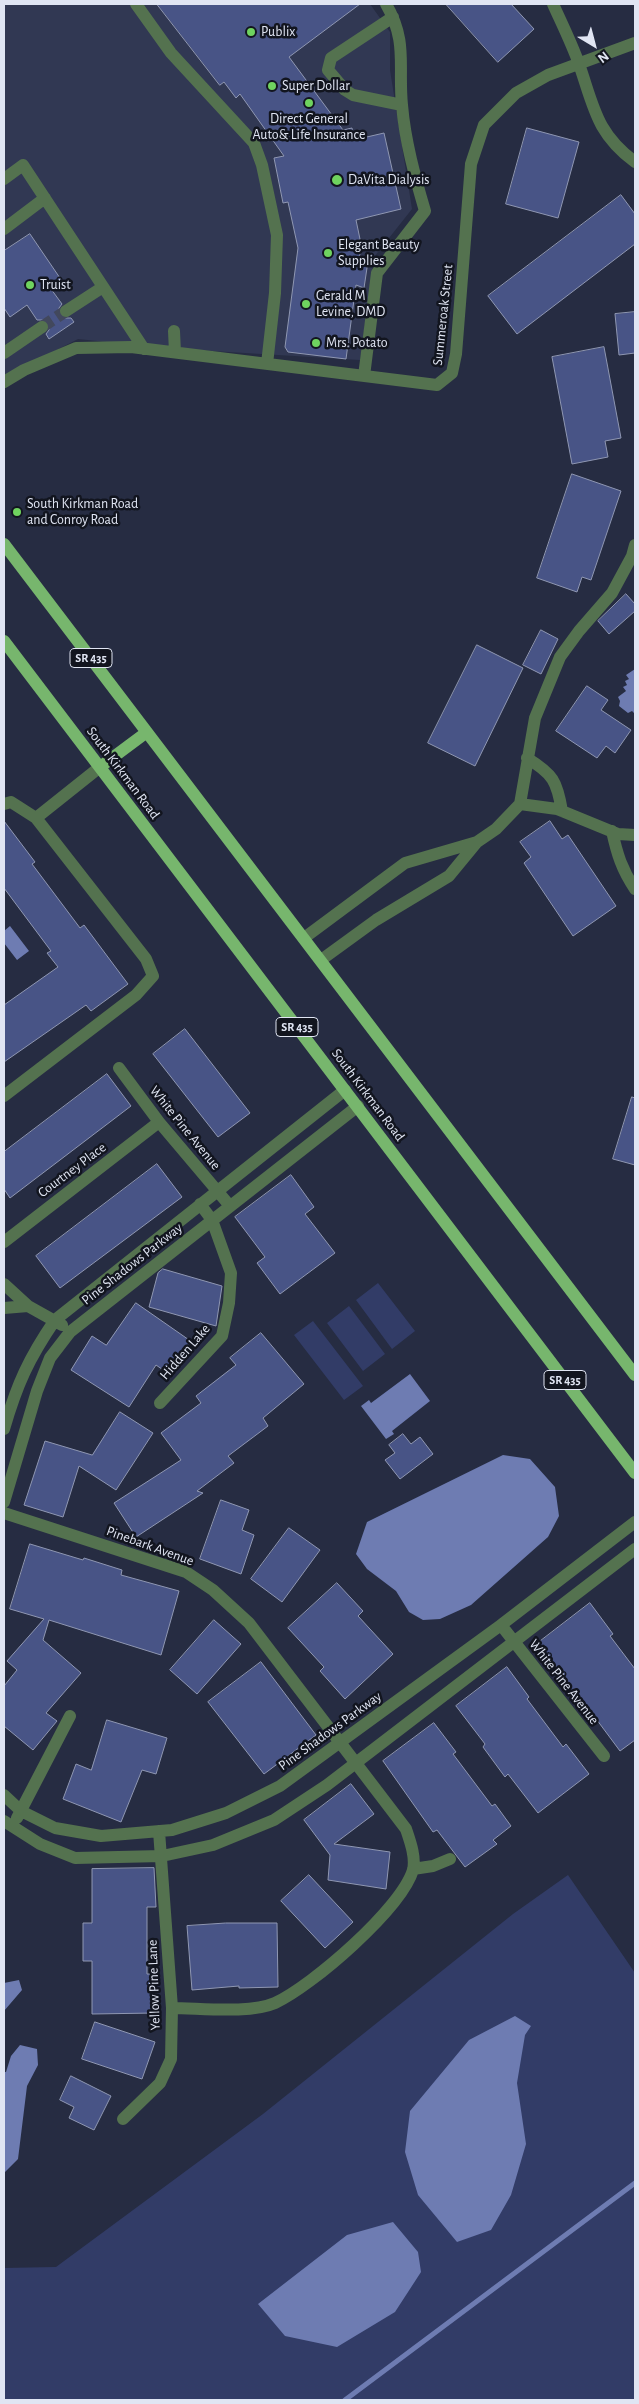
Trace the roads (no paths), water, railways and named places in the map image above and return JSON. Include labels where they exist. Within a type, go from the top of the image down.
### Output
[{"type":"main road","name":"SR 435","points":[[4,544],[635,1375]]},
{"type":"main road","name":"South Kirkman Road","points":[[4,640],[635,1473]]},
{"type":"main road","points":[[100,768],[147,732]]},
{"type":"street","points":[[136,4],[171,53],[254,143],[262,165],[277,234],[275,293],[267,364]]},
{"type":"street","points":[[364,376],[377,272],[426,211],[412,167],[402,105],[402,53],[393,17],[386,4]]},
{"type":"street","points":[[553,4],[579,62],[595,116],[612,143],[635,162]]},
{"type":"street","points":[[393,17],[330,58],[328,70],[345,90],[353,95],[402,105]]},
{"type":"street","name":"Summeroak Street","points":[[4,382],[24,370],[76,348],[131,347],[437,384],[452,373],[456,354],[471,164],[484,125],[516,93],[548,75],[635,43]]},
{"type":"street","points":[[4,179],[23,165],[144,348]]},
{"type":"street","points":[[4,229],[45,198]]},
{"type":"street","points":[[66,311],[104,287]]},
{"type":"street","points":[[4,352],[42,327]]},
{"type":"street","points":[[174,332],[175,352]]},
{"type":"street","points":[[320,960],[405,901],[449,876],[477,842],[496,829],[520,804],[535,718],[560,657],[612,593],[635,545]]},
{"type":"street","points":[[527,758],[545,769],[555,780],[562,811]]},
{"type":"street","points":[[36,818],[100,768]]},
{"type":"street","points":[[4,804],[11,802],[36,818],[146,959],[154,976],[136,994],[4,1096]]},
{"type":"street","points":[[520,804],[556,808],[612,832],[635,835]]},
{"type":"street","points":[[612,832],[624,874],[635,889]]},
{"type":"street","points":[[304,938],[405,863],[477,842]]},
{"type":"street","name":"White Pine Avenue","points":[[119,1068],[159,1122],[230,1206]]},
{"type":"street","name":"Pine Shadows Parkway","points":[[4,1428],[15,1390],[32,1354],[55,1320],[346,1090]]},
{"type":"street","name":"Pine Shadows Parkway","points":[[4,1502],[37,1391],[50,1358],[70,1332],[358,1106]]},
{"type":"street","name":"Courtney Place","points":[[4,1242],[159,1122]]},
{"type":"street","name":"Hidden Lake","points":[[160,1403],[222,1336],[229,1303],[230,1273],[212,1220],[200,1204]]},
{"type":"street","points":[[4,1284],[28,1306],[55,1320],[70,1332]]},
{"type":"street","points":[[4,1308],[28,1306]]},
{"type":"street","name":"Pinebark Avenue","points":[[4,1513],[186,1572],[213,1590],[249,1624],[406,1829],[412,1848],[413,1869]]},
{"type":"street","name":"Pine Shadows Parkway","points":[[4,1795],[21,1811],[55,1828],[101,1836],[172,1830],[226,1813],[280,1786],[501,1626],[635,1522]]},
{"type":"street","points":[[70,1716],[21,1811],[8,1824],[40,1844],[75,1858],[162,1856],[212,1845],[274,1820],[356,1763],[635,1548]]},
{"type":"street","name":"White Pine Avenue","points":[[501,1626],[604,1756]]},
{"type":"street","name":"Yellow Pine Lane","points":[[123,2119],[160,2083],[171,2059],[172,2008],[159,1831]]},
{"type":"street","points":[[172,2008],[238,2009],[273,2003],[307,1984],[379,1921],[413,1869],[433,1866],[450,1859]]},
{"type":"waterway","points":[[345,2400],[635,2183]]},
{"type":"tunnel","points":[[42,327],[66,311]]},
{"type":"place","name":"Publix","points":[[251,32]]},
{"type":"place","name":"Super Dollar","points":[[272,86]]},
{"type":"place","name":"Direct General Auto& Life Insurance","points":[[309,103]]},
{"type":"place","name":"DaVita Dialysis","points":[[337,180]]},
{"type":"place","name":"Elegant Beauty Supplies","points":[[328,253]]},
{"type":"place","name":"Truist","points":[[30,285]]},
{"type":"place","name":"Gerald M Levine, DMD","points":[[306,304]]},
{"type":"place","name":"Mrs. Potato","points":[[316,343]]},
{"type":"place","name":"South Kirkman Road and Conroy Road","points":[[17,512]]}]
